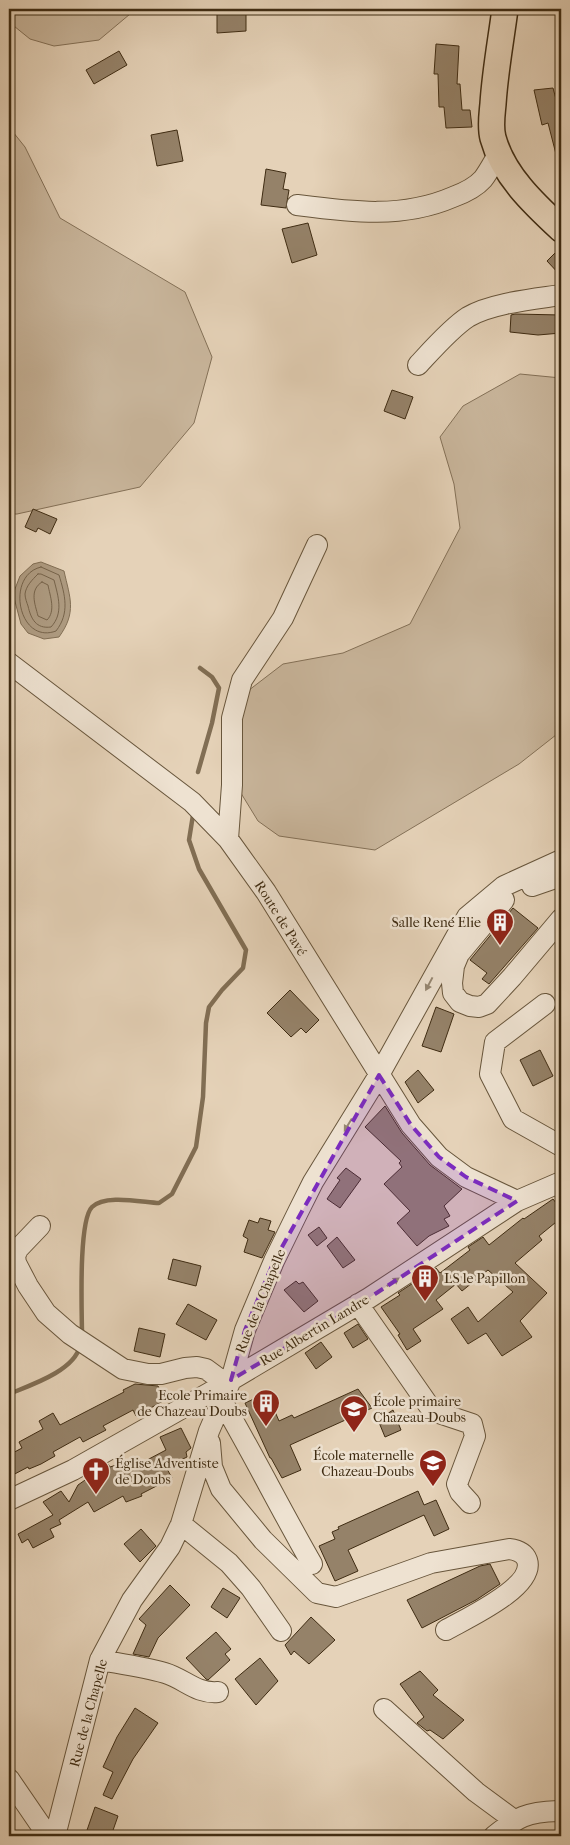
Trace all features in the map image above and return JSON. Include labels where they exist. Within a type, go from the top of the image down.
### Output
[{"type":"main road","points":[[502,10],[494,86],[493,137],[515,181],[561,229]]},
{"type":"street","points":[[297,205],[378,212],[401,212],[434,206],[466,192],[482,179],[499,152]]},
{"type":"street","points":[[418,365],[468,317],[490,308],[561,295]]},
{"type":"street","points":[[228,839],[232,785],[232,718],[242,680],[283,618],[317,545]]},
{"type":"street","name":"Route de Pavé","points":[[9,663],[192,802],[228,839],[266,892],[411,1125],[439,1157],[466,1177],[517,1200]]},
{"type":"street","name":"Rue de la Chapelle","points":[[56,1836],[100,1660],[132,1600],[170,1547],[181,1524],[209,1431],[226,1388],[245,1330],[274,1261],[313,1182],[379,1075],[467,917],[504,886],[561,860]]},
{"type":"street","points":[[561,876],[532,886],[502,901],[458,954],[454,966],[453,993],[460,1002],[470,1006],[487,1004],[561,919]]},
{"type":"street","points":[[545,1004],[494,1042],[490,1074],[513,1119],[561,1146]]},
{"type":"street","name":"Rue Albertin Landre","points":[[9,1500],[73,1470],[226,1388],[517,1200],[561,1182]]},
{"type":"street","points":[[40,1226],[18,1249],[15,1256],[16,1263],[28,1286],[46,1313],[77,1339],[123,1369],[148,1374],[161,1374],[185,1368],[197,1367],[206,1369],[226,1388],[253,1453],[282,1512],[312,1564]]},
{"type":"street","points":[[358,1304],[429,1406],[439,1413],[472,1424],[475,1436],[457,1484],[460,1492],[470,1503]]},
{"type":"street","points":[[209,1431],[212,1467],[221,1489],[263,1540],[317,1593],[336,1597],[432,1563],[509,1549],[519,1551],[526,1557],[529,1566],[526,1575],[515,1587],[497,1602],[446,1630]]},
{"type":"street","points":[[181,1524],[229,1563],[251,1588],[281,1632]]},
{"type":"street","points":[[100,1660],[163,1672],[178,1677],[197,1690],[208,1693],[218,1692]]},
{"type":"street","points":[[384,1709],[476,1792],[514,1820]]},
{"type":"street","points":[[9,1779],[48,1836]]},
{"type":"street","points":[[494,1836],[514,1820],[532,1812],[560,1810]]},
{"type":"highlighted area","points":[[379,1075],[411,1125],[439,1157],[466,1177],[517,1201],[369,1298],[231,1380],[245,1330],[274,1261]]},
{"type":"shaded area","points":[[9,9],[136,9],[99,40],[54,46],[30,39],[9,22]]},
{"type":"shaded area","points":[[9,127],[25,147],[60,218],[185,292],[212,357],[194,423],[140,487],[17,514],[9,514]]},
{"type":"shaded area","points":[[520,374],[561,378],[561,731],[519,764],[375,850],[279,836],[258,821],[228,772],[240,697],[283,664],[343,653],[410,624],[460,528],[454,484],[440,437],[463,406]]},
{"type":"water","points":[[41,562],[64,571],[70,597],[70,612],[65,628],[59,637],[44,639],[28,633],[21,624],[13,594],[20,576],[33,564]]},
{"type":"building","points":[[217,9],[246,9],[246,31],[217,33]]},
{"type":"building","points":[[436,44],[459,46],[457,84],[460,84],[462,110],[470,110],[472,127],[446,128],[444,107],[439,107],[438,74],[434,74]]},
{"type":"building","points":[[119,51],[127,65],[94,84],[86,70]]},
{"type":"building","points":[[553,88],[561,118],[561,157],[557,158],[548,123],[542,125],[534,90]]},
{"type":"building","points":[[177,130],[183,161],[157,166],[151,135]]},
{"type":"building","points":[[266,169],[286,173],[283,189],[289,190],[286,208],[261,205]]},
{"type":"building","points":[[308,223],[317,255],[292,263],[282,229]]},
{"type":"building","points":[[561,247],[561,276],[547,261]]},
{"type":"building","points":[[511,315],[561,315],[561,333],[538,335],[510,332]]},
{"type":"building","points":[[392,390],[413,397],[405,419],[384,411]]},
{"type":"building","points":[[33,509],[57,519],[50,534],[38,528],[36,532],[25,527]]},
{"type":"building","name":"Salle René Elie","points":[[513,908],[538,928],[489,984],[482,979],[487,973],[470,960]]},
{"type":"building","points":[[290,990],[319,1020],[306,1033],[301,1028],[291,1037],[267,1013]]},
{"type":"building","points":[[436,1007],[454,1014],[441,1052],[422,1046]]},
{"type":"building","points":[[540,1050],[553,1076],[533,1086],[520,1060]]},
{"type":"building","points":[[418,1070],[434,1090],[418,1103],[405,1082]]},
{"type":"building","points":[[385,1106],[402,1133],[430,1165],[462,1189],[444,1206],[450,1216],[444,1219],[449,1226],[429,1236],[417,1246],[397,1223],[410,1211],[384,1184],[402,1167],[399,1163],[401,1161],[365,1127]]},
{"type":"building","points":[[346,1168],[361,1179],[340,1208],[327,1199],[340,1180],[337,1178]]},
{"type":"building","points":[[553,1199],[561,1209],[561,1218],[539,1236],[542,1240],[515,1263],[547,1293],[520,1321],[532,1337],[502,1356],[486,1333],[468,1344],[451,1319],[468,1307],[478,1322],[513,1292],[488,1270],[462,1291],[456,1284],[436,1300],[443,1309],[413,1329],[421,1341],[407,1350],[398,1335],[400,1334],[381,1307],[400,1295],[398,1293],[436,1268],[440,1273],[470,1250],[468,1247],[483,1237],[489,1245],[523,1218]]},
{"type":"building","points":[[260,1218],[271,1221],[268,1230],[275,1232],[262,1258],[244,1252],[248,1239],[243,1236],[249,1220],[258,1223]]},
{"type":"building","points":[[319,1227],[327,1238],[317,1246],[308,1235]]},
{"type":"building","points":[[337,1237],[355,1260],[343,1268],[327,1246]]},
{"type":"building","points":[[173,1259],[201,1266],[196,1286],[168,1279]]},
{"type":"building","points":[[296,1281],[299,1284],[303,1282],[318,1301],[304,1312],[284,1290]]},
{"type":"building","points":[[188,1304],[217,1320],[206,1340],[176,1324]]},
{"type":"building","points":[[358,1324],[368,1339],[353,1348],[344,1333]]},
{"type":"building","points":[[139,1328],[165,1334],[160,1357],[134,1351]]},
{"type":"building","points":[[321,1342],[332,1357],[316,1369],[305,1353]]},
{"type":"building","points":[[135,1384],[158,1386],[165,1400],[136,1416],[133,1410],[103,1426],[106,1430],[83,1442],[80,1437],[53,1452],[55,1456],[41,1464],[29,1469],[28,1467],[9,1477],[9,1455],[22,1448],[19,1442],[43,1429],[39,1421],[53,1413],[60,1425],[124,1392],[123,1390]]},
{"type":"building","points":[[358,1389],[372,1408],[290,1445],[301,1470],[282,1478],[270,1458],[245,1403],[267,1393],[279,1421],[292,1415],[294,1418]]},
{"type":"building","points":[[393,1410],[401,1430],[385,1437],[378,1420]]},
{"type":"building","points":[[181,1428],[191,1448],[186,1452],[187,1457],[166,1467],[172,1478],[141,1494],[142,1496],[126,1502],[123,1496],[94,1512],[88,1502],[59,1520],[61,1524],[50,1529],[54,1537],[33,1548],[28,1539],[22,1543],[18,1534],[53,1515],[43,1502],[61,1491],[69,1502],[78,1485],[108,1464],[110,1467],[129,1461],[131,1467],[166,1450],[160,1437]]},
{"type":"building","points":[[418,1491],[424,1505],[436,1500],[449,1529],[434,1536],[424,1515],[348,1550],[358,1571],[335,1581],[319,1546],[335,1539],[332,1532],[339,1529],[338,1527]]},
{"type":"building","points":[[141,1529],[156,1546],[140,1562],[124,1544]]},
{"type":"building","points":[[490,1564],[500,1584],[476,1600],[422,1628],[407,1600],[480,1566]]},
{"type":"building","points":[[170,1585],[190,1605],[158,1638],[149,1657],[133,1654],[146,1625],[139,1619]]},
{"type":"building","points":[[223,1588],[240,1598],[227,1618],[211,1607]]},
{"type":"building","points":[[311,1617],[335,1640],[309,1664],[294,1651],[291,1655],[285,1645]]},
{"type":"building","points":[[216,1632],[231,1649],[225,1654],[230,1660],[208,1680],[186,1658]]},
{"type":"building","points":[[260,1658],[278,1681],[256,1705],[235,1679]]},
{"type":"building","points":[[420,1671],[438,1690],[433,1695],[464,1720],[443,1739],[430,1730],[427,1731],[417,1723],[424,1717],[400,1684]]},
{"type":"building","points":[[135,1708],[158,1723],[133,1759],[112,1799],[103,1795],[113,1772],[103,1767],[117,1737]]},
{"type":"building","points":[[95,1807],[118,1816],[111,1836],[85,1836]]},
{"type":"waterway","points":[[198,772],[212,723],[219,688],[212,677],[200,668]]},
{"type":"waterway","points":[[82,1336],[81,1289],[83,1248],[88,1216],[92,1207],[105,1201],[124,1200],[159,1203],[172,1194],[196,1147],[203,1097],[206,1023],[209,1007],[243,968],[246,950],[199,869],[189,840],[193,815]]},
{"type":"waterway","points":[[9,1394],[61,1370],[76,1355],[80,1346]]},
{"type":"place","name":"Salle René Elie","points":[[500,946]]},
{"type":"place","name":"LS le Papillon","points":[[425,1302]]},
{"type":"place","name":"Ecole Primaire de Chazeau Doubs","points":[[266,1427]]},
{"type":"place","name":"École primaire Chazeau-Doubs","points":[[354,1433]]},
{"type":"place","name":"École maternelle Chazeau-Doubs","points":[[433,1487]]},
{"type":"place","name":"Église Adventiste de Doubs","points":[[96,1495]]}]
